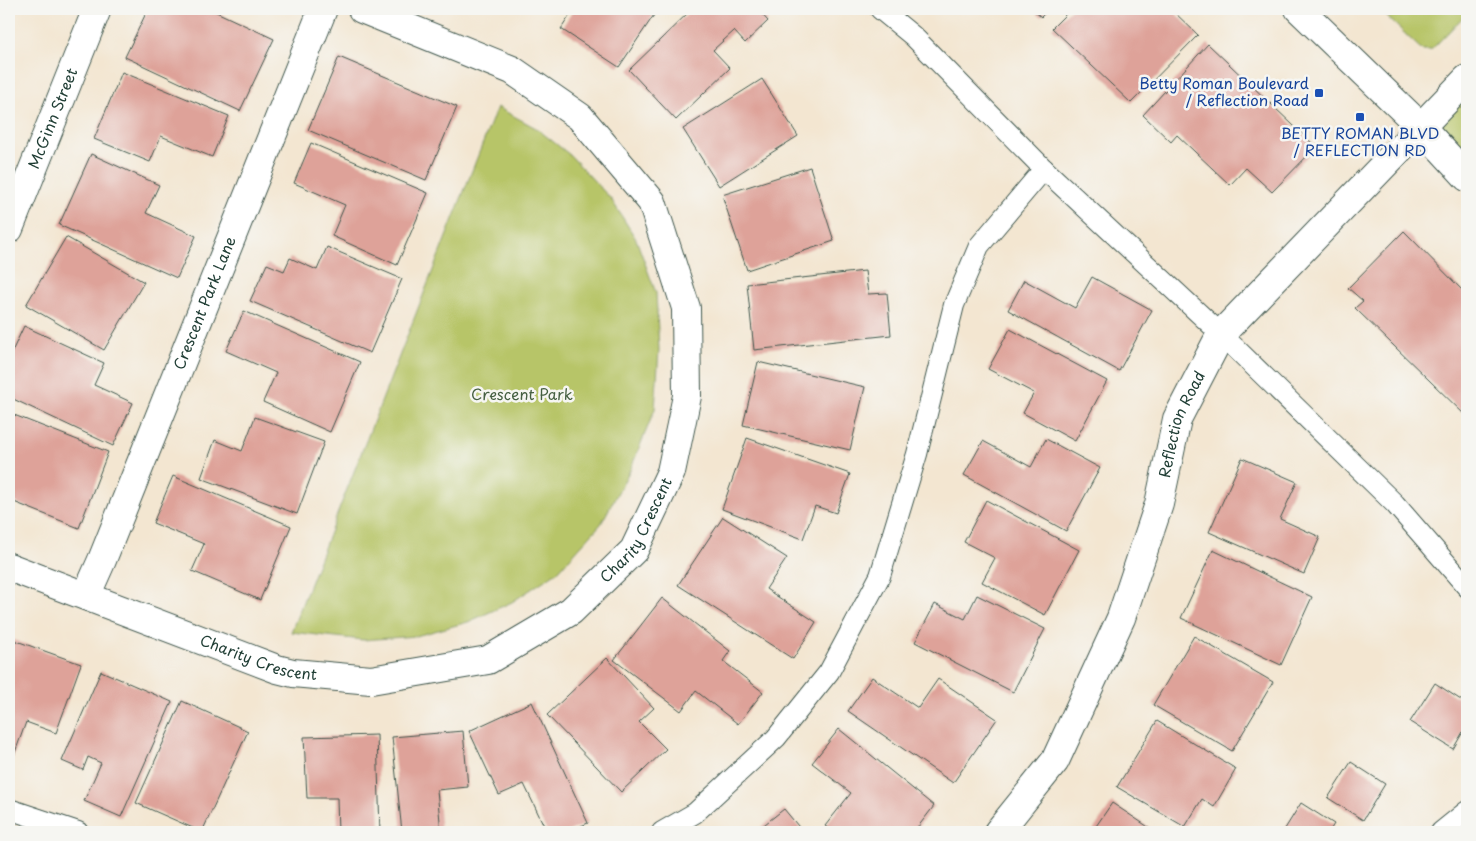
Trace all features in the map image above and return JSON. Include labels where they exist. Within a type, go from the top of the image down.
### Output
[{"type":"street","name":"McGinn Street","points":[[9,229],[97,9]]},
{"type":"street","name":"Crescent Park Lane","points":[[86,596],[324,9]]},
{"type":"street","name":"Charity Crescent","points":[[9,567],[293,673],[371,680],[488,660],[571,611],[634,550],[671,472],[687,396],[686,308],[652,202],[580,117],[512,70],[362,9]]},
{"type":"street","points":[[1299,9],[1421,127],[1467,177]]},
{"type":"street","name":"Reflection Road","points":[[998,832],[1056,761],[1121,618],[1159,504],[1177,419],[1221,334],[1467,78]]},
{"type":"lane","points":[[880,9],[914,36],[1044,169],[1221,334],[1395,504],[1467,587]]},
{"type":"lane","points":[[662,832],[695,813],[776,738],[829,672],[880,576],[918,454],[954,304],[979,246],[1044,169]]},
{"type":"lane","points":[[9,809],[78,832]]},
{"type":"lane","points":[[1441,832],[1467,812]]},
{"type":"green space","points":[[1379,9],[1467,9],[1467,13],[1431,50],[1422,50]]},
{"type":"green space","points":[[1467,74],[1467,177],[1416,122]]},
{"type":"green space","name":"Crescent Park","points":[[497,107],[536,128],[570,155],[611,199],[636,239],[656,293],[659,350],[655,409],[631,468],[601,524],[557,572],[512,602],[468,622],[416,636],[363,640],[291,632]]},
{"type":"building","points":[[148,9],[210,9],[274,39],[240,111],[125,57]]},
{"type":"building","points":[[574,9],[658,9],[619,67],[561,29]]},
{"type":"building","points":[[692,9],[757,9],[768,21],[745,43],[734,31],[713,50],[730,68],[676,120],[629,70]]},
{"type":"building","points":[[1032,9],[1049,9],[1041,17]]},
{"type":"building","points":[[1071,9],[1171,9],[1198,35],[1131,103],[1052,28]]},
{"type":"building","points":[[1208,44],[1316,147],[1272,192],[1246,168],[1230,185],[1177,135],[1171,142],[1143,115]]},
{"type":"building","points":[[339,57],[457,107],[426,180],[308,130]]},
{"type":"building","points":[[122,72],[229,116],[212,157],[161,136],[150,162],[94,139]]},
{"type":"building","points":[[762,79],[798,136],[719,186],[683,129]]},
{"type":"building","points":[[311,143],[428,193],[397,265],[332,236],[345,205],[294,183]]},
{"type":"building","points":[[91,154],[159,185],[146,213],[196,236],[177,278],[59,225]]},
{"type":"building","points":[[810,167],[834,241],[747,270],[722,195]]},
{"type":"building","points":[[1404,231],[1467,295],[1467,417],[1355,308],[1363,301],[1348,288]]},
{"type":"building","points":[[66,237],[144,282],[104,350],[26,305]]},
{"type":"building","points":[[327,247],[402,279],[370,353],[250,301],[267,264],[284,271],[290,258],[317,270]]},
{"type":"building","points":[[865,271],[868,294],[887,293],[891,335],[754,350],[747,284]]},
{"type":"building","points":[[1092,277],[1152,310],[1119,371],[1008,310],[1024,280],[1075,308]]},
{"type":"building","points":[[244,311],[360,362],[330,432],[263,402],[276,373],[226,351]]},
{"type":"building","points":[[24,326],[104,363],[94,385],[133,403],[113,446],[9,397],[9,358]]},
{"type":"building","points":[[1010,329],[1107,381],[1075,441],[1023,413],[1034,393],[988,369]]},
{"type":"building","points":[[758,362],[865,387],[850,450],[743,425]]},
{"type":"building","points":[[9,413],[108,452],[79,528],[9,500]]},
{"type":"building","points":[[255,417],[324,442],[297,514],[201,478],[215,440],[242,451]]},
{"type":"building","points":[[747,438],[850,474],[836,513],[815,506],[803,539],[722,509]]},
{"type":"building","points":[[1046,439],[1100,468],[1066,531],[964,475],[983,441],[1031,467]]},
{"type":"building","points":[[1242,458],[1297,482],[1280,519],[1320,537],[1304,574],[1209,532]]},
{"type":"building","points":[[173,476],[291,526],[260,600],[192,571],[204,544],[153,523]]},
{"type":"building","points":[[986,500],[1079,550],[1045,615],[982,582],[995,558],[964,542]]},
{"type":"building","points":[[723,517],[787,558],[766,589],[816,622],[793,659],[678,585]]},
{"type":"building","points":[[1213,550],[1312,597],[1281,665],[1181,618]]},
{"type":"building","points":[[977,595],[1045,629],[1013,692],[915,642],[935,604],[965,619]]},
{"type":"building","points":[[662,598],[730,651],[723,661],[763,692],[738,724],[696,691],[681,711],[614,660]]},
{"type":"building","points":[[1194,636],[1273,682],[1232,751],[1153,705]]},
{"type":"building","points":[[11,639],[81,664],[56,733],[26,722],[13,758],[9,757],[9,644]]},
{"type":"building","points":[[607,658],[654,708],[639,722],[666,749],[621,792],[547,715]]},
{"type":"building","points":[[101,671],[172,702],[121,817],[84,801],[101,763],[88,757],[83,770],[62,761]]},
{"type":"building","points":[[872,677],[918,708],[938,679],[997,719],[953,783],[848,711]]},
{"type":"building","points":[[1435,683],[1467,704],[1467,725],[1453,749],[1410,722]]},
{"type":"building","points":[[182,701],[248,731],[202,832],[136,803]]},
{"type":"building","points":[[532,702],[588,823],[567,832],[547,832],[524,784],[499,795],[469,731]]},
{"type":"building","points":[[1157,721],[1236,769],[1214,807],[1202,799],[1185,827],[1117,787]]},
{"type":"building","points":[[839,729],[934,806],[914,832],[833,832],[825,826],[851,793],[812,763]]},
{"type":"building","points":[[463,731],[468,787],[437,790],[441,832],[402,832],[392,737]]},
{"type":"building","points":[[377,735],[380,832],[338,832],[337,798],[307,798],[304,737]]},
{"type":"building","points":[[1351,762],[1385,784],[1363,820],[1328,798]]},
{"type":"building","points":[[1112,803],[1156,832],[1092,832]]},
{"type":"building","points":[[1301,803],[1334,824],[1329,832],[1283,832]]},
{"type":"building","points":[[784,809],[803,832],[755,832]]},
{"type":"place","name":"Betty Roman Boulevard / Reflection Road","points":[[1319,93]]},
{"type":"place","name":"BETTY ROMAN BLVD / REFLECTION RD","points":[[1360,117]]}]
